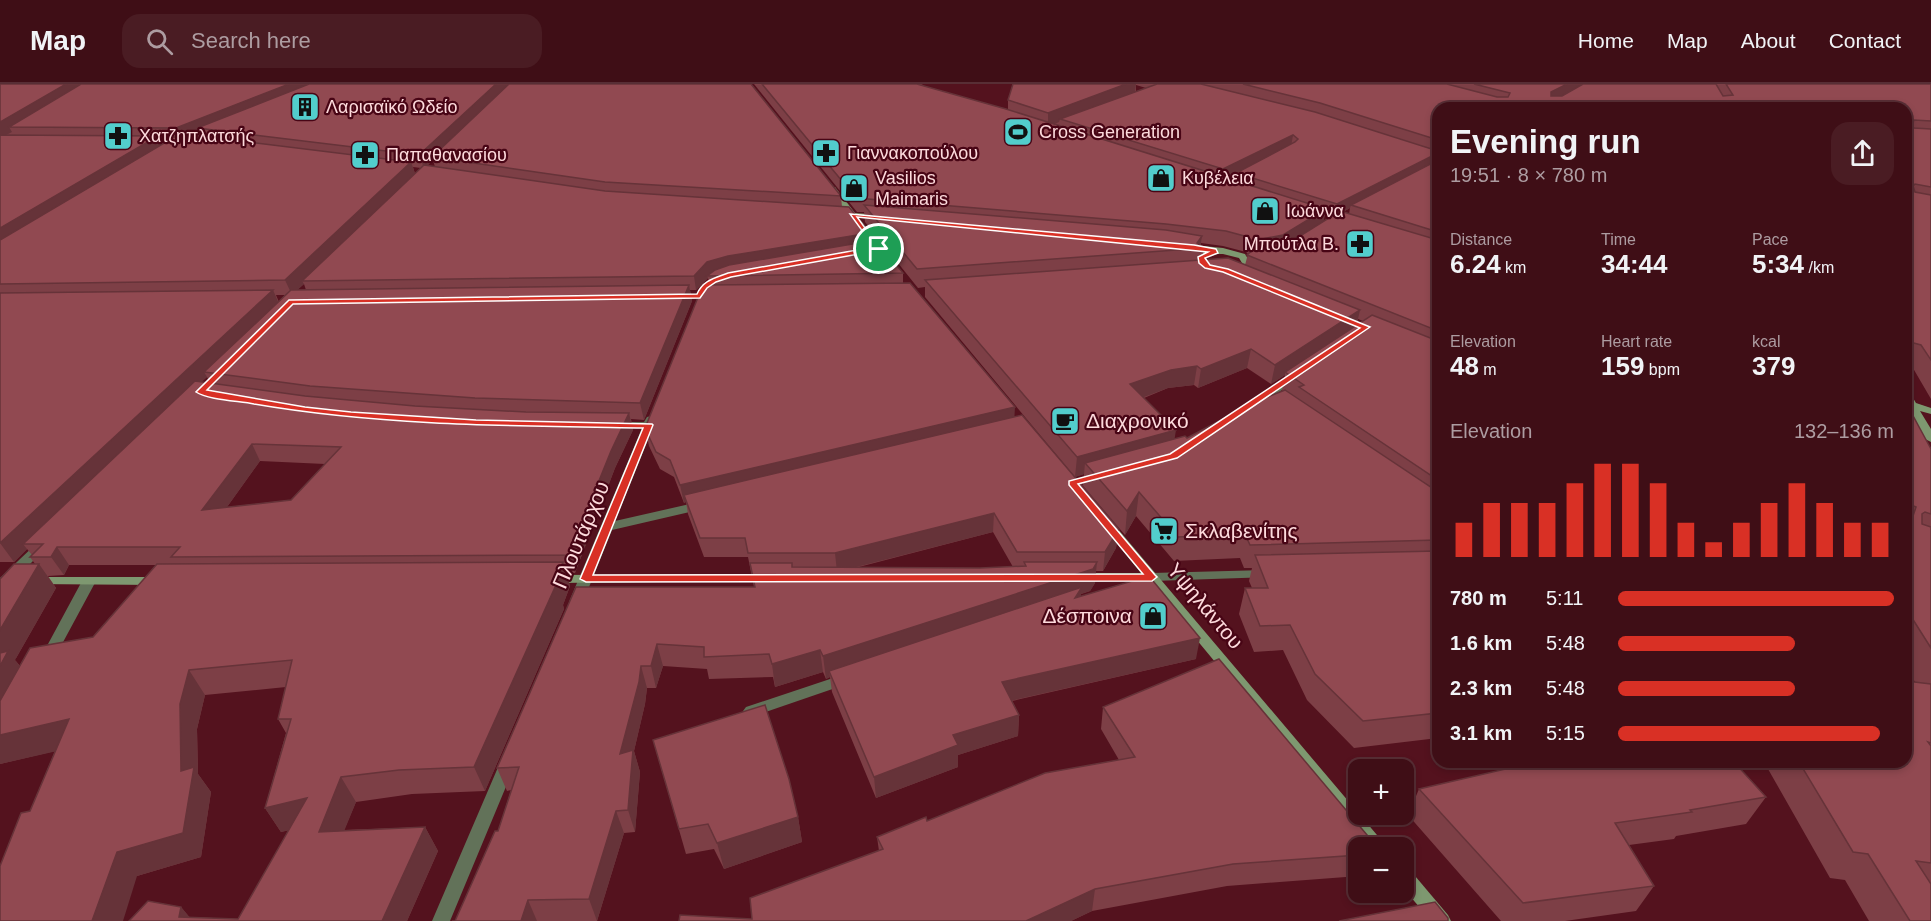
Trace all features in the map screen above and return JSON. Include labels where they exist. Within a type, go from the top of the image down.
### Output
[{"type":"street","points":[[823,178],[885,257]]},
{"type":"street","points":[[831,214],[886,218]]},
{"type":"street","points":[[1174,244],[1237,254],[1250,261],[1242,268],[1196,272]]},
{"type":"street","points":[[867,251],[879,249]]},
{"type":"street","points":[[1216,251],[1204,254],[1201,260],[1207,266],[1247,279]]},
{"type":"street","points":[[1239,414],[1272,399],[1304,370]]},
{"type":"street","points":[[1912,402],[1931,411]]},
{"type":"street","name":"Πλουτάρχου","points":[[572,612],[657,404]]},
{"type":"street","points":[[1912,406],[1931,439]]},
{"type":"street","points":[[607,425],[649,425]]},
{"type":"street","points":[[608,527],[712,502]]},
{"type":"street","name":"Υψηλάντου","points":[[1101,517],[1371,837]]},
{"type":"street","points":[[2,583],[47,540]]},
{"type":"street","points":[[1069,577],[1278,574]]},
{"type":"street","points":[[1107,592],[1152,577]]},
{"type":"street","points":[[538,579],[786,578]]},
{"type":"street","points":[[39,673],[89,581]]},
{"type":"street","points":[[2,583],[172,581]]},
{"type":"street","points":[[738,715],[861,674]]},
{"type":"street","points":[[441,921],[511,755]]},
{"type":"street","points":[[1414,888],[1442,921]]},
{"type":"street","points":[[1408,911],[1430,907]]},
{"type":"building","points":[[0,84],[66,84],[0,122]]},
{"type":"building","points":[[81,84],[289,84],[176,128],[9,127]]},
{"type":"building","points":[[309,84],[496,84],[419,155],[197,128]]},
{"type":"building","points":[[509,84],[751,84],[841,196],[605,182],[432,157]]},
{"type":"building","points":[[762,84],[917,84],[1006,109],[1326,209],[1283,235],[1252,241],[1248,237],[1226,231],[1166,224],[856,198]]},
{"type":"building","points":[[1013,84],[1126,84],[1048,113],[1008,100]]},
{"type":"building","points":[[1157,84],[1201,84],[1315,112],[1432,149],[1432,156],[1337,204],[1236,173],[1295,142],[1298,139],[1293,135],[1223,169],[1060,119]]},
{"type":"building","points":[[1243,84],[1447,84],[1497,97],[1508,97],[1510,93],[1474,84],[1567,84],[1551,92],[1551,96],[1562,96],[1583,84],[1716,84],[1723,96],[1733,95],[1726,84],[1931,84],[1931,121],[1914,120],[1912,126],[1912,102],[1432,102],[1432,138],[1320,103]]},
{"type":"building","points":[[1912,126],[1931,129],[1931,187],[1915,184],[1913,186],[1915,192],[1931,195],[1931,360],[1921,345],[1912,343]]},
{"type":"building","points":[[0,135],[158,136],[0,228]]},
{"type":"building","points":[[176,136],[198,136],[411,162],[285,280],[0,284],[0,240]]},
{"type":"building","points":[[1432,163],[1432,230],[1351,205]]},
{"type":"building","points":[[424,165],[605,191],[849,207],[870,233],[728,256],[707,262],[694,276],[302,281]]},
{"type":"building","points":[[864,205],[1166,230],[1202,236],[1197,243],[1204,248],[917,269]]},
{"type":"building","points":[[1340,211],[1432,238],[1432,329],[1247,255],[1255,248],[1292,241]]},
{"type":"building","points":[[876,240],[903,273],[707,276],[729,265]]},
{"type":"building","points":[[1228,258],[1360,310],[1275,365],[1251,349],[1201,369],[1197,366],[1171,370],[1130,384],[1176,430],[1077,457],[925,280]]},
{"type":"building","points":[[910,283],[1015,407],[680,485],[670,460],[656,452],[645,428],[703,285]]},
{"type":"building","points":[[689,285],[640,403],[475,398],[310,386],[204,372],[291,290]]},
{"type":"building","points":[[273,290],[0,543],[0,293]]},
{"type":"building","points":[[1372,315],[1432,339],[1432,476],[1299,387],[1304,385],[1285,372]]},
{"type":"building","points":[[195,381],[305,396],[415,406],[526,412],[629,413],[569,555],[171,557],[180,547],[57,547],[51,557],[30,557],[43,544],[23,544]],"holes":[[[252,444],[341,447],[291,500],[202,510]]]},
{"type":"building","points":[[1285,390],[1432,488],[1432,540],[1250,545],[1245,534],[1178,537],[1139,492],[1127,511],[1085,463],[1185,436],[1187,438],[1257,401]]},
{"type":"building","points":[[1912,414],[1931,449],[1931,514],[1925,512],[1922,514],[1922,524],[1931,527],[1931,648],[1912,618],[1912,519],[1916,507],[1912,505]]},
{"type":"building","points":[[1022,415],[1119,529],[1105,552],[1017,552],[994,513],[835,553],[748,553],[745,538],[700,538],[684,495]]},
{"type":"building","points":[[1432,551],[1432,714],[1363,721],[1315,674],[1290,625],[1260,626],[1245,588],[1268,588],[1255,555]]},
{"type":"building","points":[[563,562],[553,585],[556,585],[474,767],[399,770],[341,777],[319,832],[425,827],[382,921],[129,921],[148,901],[181,907],[179,917],[238,919],[307,798],[265,808],[291,719],[278,719],[292,660],[189,670],[180,704],[181,771],[194,767],[183,833],[117,852],[92,921],[0,921],[0,866],[21,813],[30,811],[69,719],[0,735],[0,701],[30,648],[93,637],[157,564]]},
{"type":"building","points":[[1024,562],[1097,562],[1093,569],[823,656],[820,650],[772,664],[769,654],[704,657],[704,647],[657,644],[651,666],[641,666],[620,754],[633,750],[628,810],[616,811],[589,899],[528,900],[521,921],[455,921],[495,831],[498,831],[519,767],[497,768],[576,587],[755,587],[750,563],[792,563],[792,567],[980,568],[1026,566]]},
{"type":"building","points":[[14,564],[39,564],[0,630],[0,579]]},
{"type":"building","points":[[1149,576],[1200,638],[1002,682],[1019,715],[953,735],[958,745],[874,777],[829,671],[1082,587],[1075,598]]},
{"type":"building","points":[[8,651],[0,666],[0,653]]},
{"type":"building","points":[[1219,659],[1348,812],[1348,825],[1359,825],[1369,837],[1348,837],[1348,856],[1233,864],[1095,889],[1026,921],[679,921],[680,915],[752,919],[750,898],[883,849],[877,837],[926,817],[927,821],[1045,773],[1135,757],[1103,707]]},
{"type":"building","points":[[1912,682],[1931,684],[1931,743],[1928,742],[1931,746],[1931,863],[1916,861],[1931,884],[1931,921],[1910,921],[1868,854],[1853,852],[1803,768],[1912,768]]},
{"type":"building","points":[[765,705],[789,779],[798,817],[717,843],[708,824],[679,829],[653,740]]},
{"type":"building","points":[[1510,768],[1739,768],[1766,797],[1690,810],[1692,812],[1615,823],[1654,886],[1523,903],[1419,789]]},
{"type":"building","points":[[1435,902],[1448,921],[1339,921]]},
{"type":"place","name":"Λαρισαϊκό Ωδείο","points":[[305,107]]},
{"type":"place","name":"Cross Generation","points":[[1018,132]]},
{"type":"place","name":"Χατζηπλατσής","points":[[118,136]]},
{"type":"place","name":"Γιαννακοπούλου","points":[[826,153]]},
{"type":"place","name":"Παπαθανασίου","points":[[365,155]]},
{"type":"place","name":"Κυβέλεια","points":[[1161,178]]},
{"type":"place","name":"Vasilios Maimaris","points":[[854,188]]},
{"type":"place","name":"Ιωάννα","points":[[1265,211]]},
{"type":"place","name":"Μπούτλα Β.","points":[[1360,244]]},
{"type":"place","name":"Διαχρονικό","points":[[1065,421]]},
{"type":"place","name":"Σκλαβενίτης","points":[[1164,531]]},
{"type":"place","name":"Δέσποινα","points":[[1153,616]]},
{"type":"route","points":[[852,215],[1194,247],[1216,251],[1204,254],[1202,257],[1201,260],[1207,266],[1226,270],[1366,327],[1174,456],[1072,483],[1152,577],[586,579],[649,425],[476,423],[405,419],[305,410],[201,392],[291,302],[700,296],[704,287],[713,280],[730,275],[879,249],[852,215]]}]
